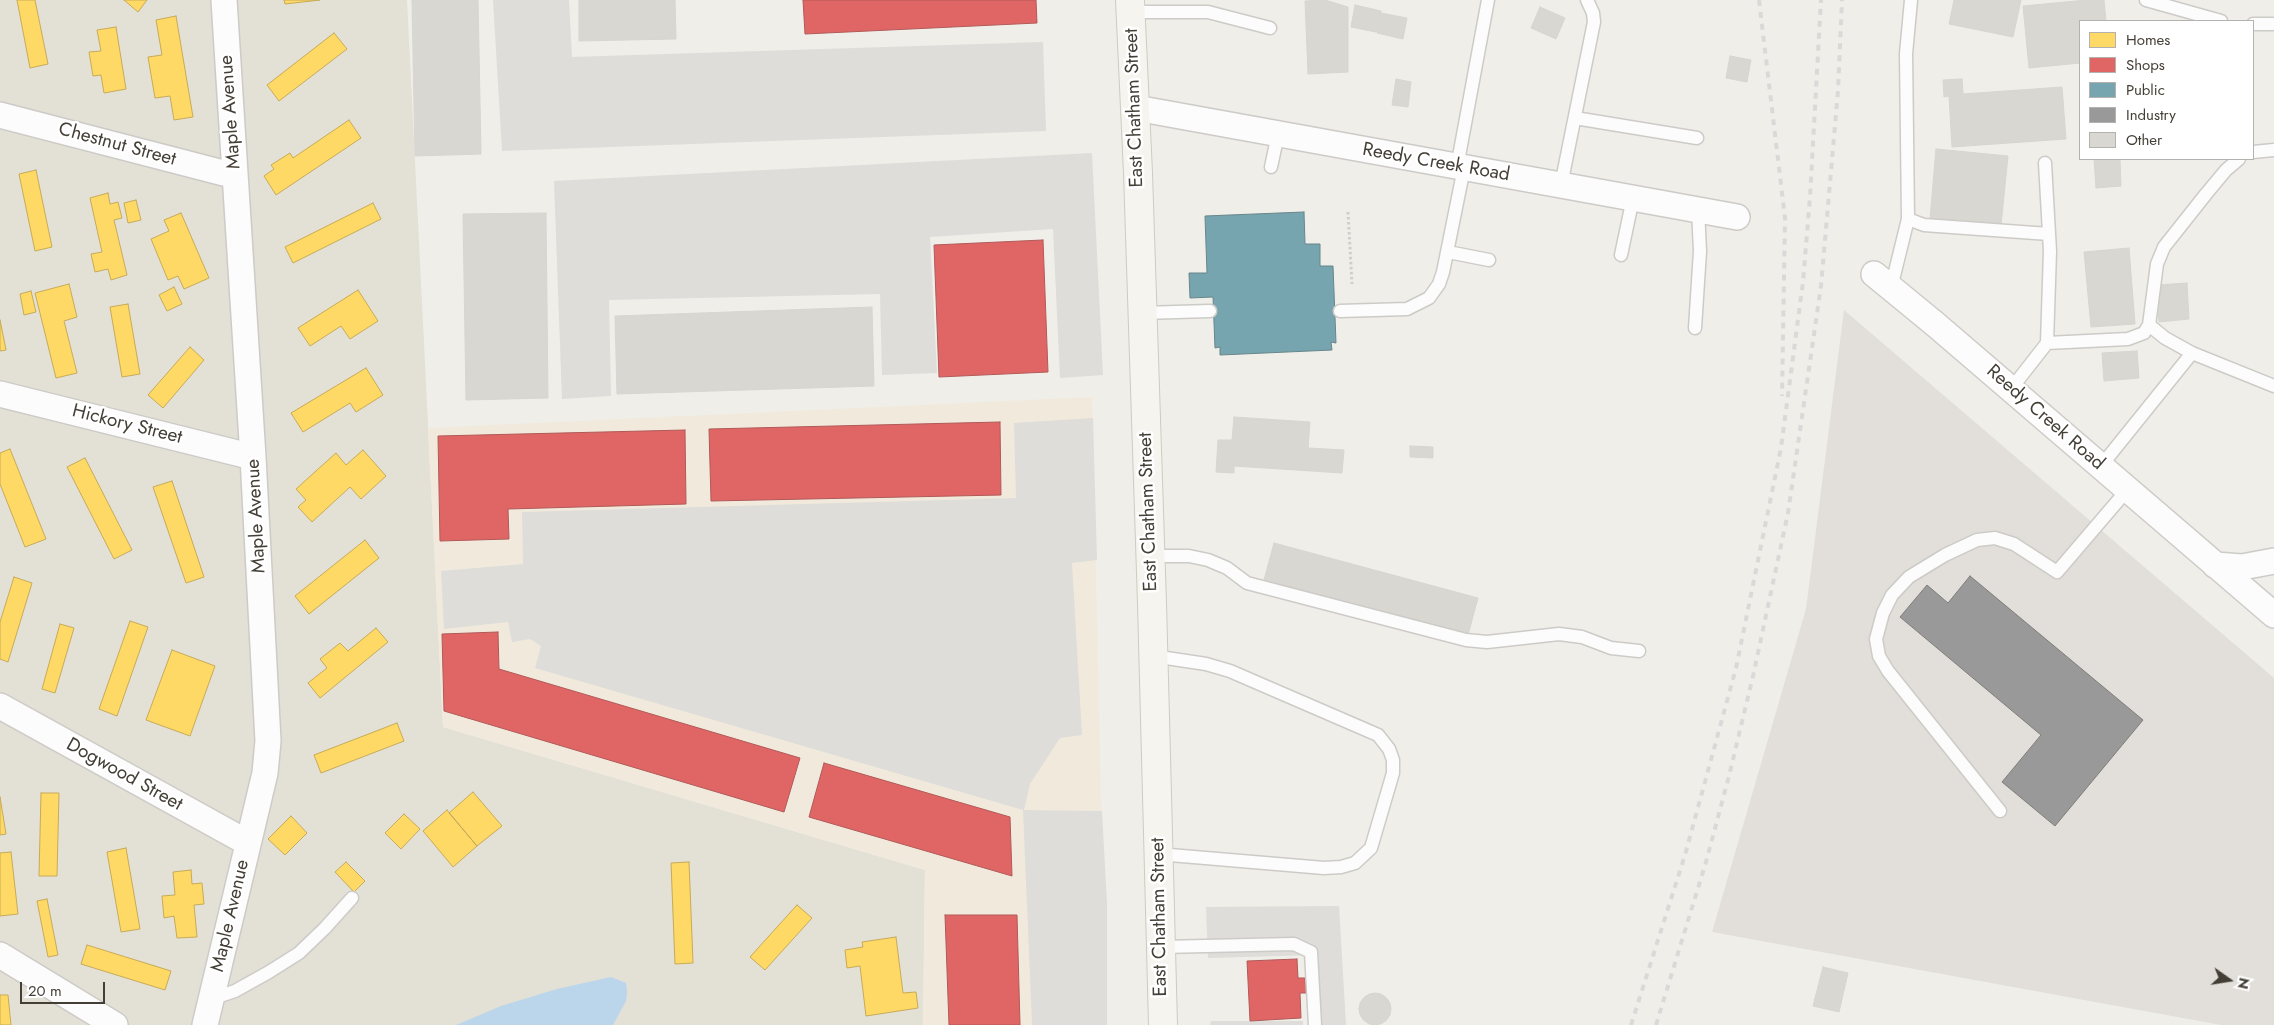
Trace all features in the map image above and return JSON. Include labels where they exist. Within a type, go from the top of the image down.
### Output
[{"type":"main road","name":"East Chatham Street","points":[[1131,6],[1151,556],[1163,1025]]},
{"type":"street","name":"Maple Avenue","points":[[205,1025],[265,773],[268,741],[254,456],[224,0]]},
{"type":"street","name":"Reedy Creek Road","points":[[1136,108],[1737,217]]},
{"type":"street","name":"Chestnut Street","points":[[0,115],[235,176]]},
{"type":"street","name":"Reedy Creek Road","points":[[1883,281],[2274,615]]},
{"type":"street","name":"Hickory Street","points":[[0,394],[254,456]]},
{"type":"street","points":[[2215,565],[2242,567],[2274,561]]},
{"type":"street","name":"Dogwood Street","points":[[0,706],[248,843]]},
{"type":"street","points":[[0,955],[115,1025]]},
{"type":"lane","points":[[1340,311],[1398,310],[1423,303],[1439,284],[1448,252],[1488,0]]},
{"type":"lane","points":[[1561,185],[1594,22],[1593,13],[1587,0]]},
{"type":"lane","points":[[1883,281],[1908,219],[1906,54],[1911,0]]},
{"type":"lane","points":[[2146,0],[2217,20]]},
{"type":"lane","points":[[1131,6],[1208,12],[1270,28]]},
{"type":"lane","points":[[2254,24],[2274,24]]},
{"type":"lane","points":[[1575,118],[1697,138]]},
{"type":"lane","points":[[1272,167],[1278,134]]},
{"type":"lane","points":[[2254,152],[2274,150]]},
{"type":"lane","points":[[2047,343],[2128,339],[2144,333],[2149,324],[2157,264],[2164,248],[2206,194],[2238,160]]},
{"type":"lane","points":[[2011,389],[2047,343],[2049,234],[2045,163]]},
{"type":"lane","points":[[1621,255],[1633,198]]},
{"type":"lane","points":[[1695,328],[1700,251],[1698,210]]},
{"type":"lane","points":[[1908,219],[1924,225],[2049,234]]},
{"type":"lane","points":[[1448,252],[1489,260]]},
{"type":"lane","points":[[1142,313],[1210,311]]},
{"type":"lane","points":[[2149,324],[2165,338],[2192,353],[2274,386]]},
{"type":"lane","points":[[2100,466],[2192,353]]},
{"type":"lane","points":[[2000,811],[1888,671],[1879,656],[1876,639],[1883,613],[1892,595],[1909,577],[1945,555],[1977,540],[1995,538],[2014,544],[2057,572],[2128,489]]},
{"type":"lane","points":[[1151,556],[1189,556],[1208,560],[1227,568],[1247,583],[1466,640],[1487,642],[1565,635],[1582,637],[1604,646],[1639,651]]},
{"type":"lane","points":[[1153,656],[1206,664],[1230,671],[1378,736],[1389,749],[1393,760],[1392,773],[1371,848],[1355,863],[1341,867],[1324,868],[1158,854]]},
{"type":"lane","points":[[211,999],[243,986],[299,953],[352,898]]},
{"type":"lane","points":[[1161,947],[1294,944],[1311,952],[1315,1025]]},
{"type":"path","points":[[1348,212],[1352,284]]},
{"type":"shaded area","points":[[0,0],[407,0],[443,727],[925,870],[923,1025],[0,1025]]},
{"type":"shaded area","points":[[493,0],[569,0],[572,57],[1043,42],[1046,131],[502,151]]},
{"type":"shaded area","points":[[1092,153],[1103,375],[1060,378],[1053,229],[930,237],[937,373],[882,375],[880,294],[609,300],[611,396],[562,399],[554,181]]},
{"type":"shaded area","points":[[1844,310],[2274,678],[2274,1025],[2221,1025],[1712,932],[1806,609]]},
{"type":"shaded area","points":[[1092,397],[1106,1025],[923,1025],[925,870],[443,727],[428,428]]},
{"type":"shaded area","points":[[1093,418],[1097,560],[1072,563],[1082,735],[1060,738],[1030,784],[1024,810],[1102,811],[1107,904],[1107,1025],[1032,1025],[1023,810],[535,668],[541,646],[530,639],[512,642],[508,622],[444,629],[441,571],[523,564],[522,512],[1016,498],[1014,423]]},
{"type":"shaded area","points":[[1339,906],[1346,1025],[1320,1025],[1315,955],[1208,958],[1206,907]]},
{"type":"shaded area","points":[[1211,1021],[1303,1021],[1303,1025],[1210,1025]]},
{"type":"water","points":[[611,977],[626,983],[627,992],[626,1001],[613,1025],[456,1025],[501,1006],[557,989]]},
{"type":"building: Homes","points":[[17,0],[35,0],[48,64],[30,68]]},
{"type":"building: Homes","points":[[124,0],[147,0],[138,12]]},
{"type":"building: Homes","points":[[284,0],[320,0],[285,4]]},
{"type":"building: Homes","points":[[176,16],[193,117],[174,120],[170,96],[155,98],[148,57],[162,55],[156,20]]},
{"type":"building: Homes","points":[[116,27],[126,89],[104,93],[101,75],[93,76],[89,52],[101,51],[97,30]]},
{"type":"building: Homes","points":[[334,33],[347,49],[279,101],[267,85]]},
{"type":"building: Homes","points":[[349,120],[361,138],[276,195],[264,176],[274,169],[271,165],[290,153],[293,158]]},
{"type":"building: Homes","points":[[36,170],[52,247],[35,251],[19,174]]},
{"type":"building: Homes","points":[[108,193],[110,204],[118,202],[122,218],[114,220],[127,275],[111,280],[108,269],[95,272],[91,254],[102,252],[90,198]]},
{"type":"building: Homes","points":[[136,200],[141,220],[128,223],[124,203]]},
{"type":"building: Homes","points":[[373,203],[381,219],[293,263],[285,247]]},
{"type":"building: Homes","points":[[181,213],[209,278],[184,289],[178,276],[168,280],[151,239],[169,231],[164,220]]},
{"type":"building: Homes","points":[[69,284],[77,317],[64,321],[77,373],[56,378],[35,293]]},
{"type":"building: Homes","points":[[174,287],[182,304],[167,311],[159,295]]},
{"type":"building: Homes","points":[[358,290],[378,321],[350,339],[341,326],[310,346],[298,328]]},
{"type":"building: Homes","points":[[31,291],[36,312],[24,315],[20,294]]},
{"type":"building: Homes","points":[[128,304],[140,374],[122,377],[110,307]]},
{"type":"building: Homes","points":[[0,320],[6,350],[0,351]]},
{"type":"building: Homes","points":[[190,347],[204,360],[163,408],[148,395]]},
{"type":"building: Homes","points":[[366,368],[383,395],[356,412],[350,403],[303,432],[291,413]]},
{"type":"building: Homes","points":[[10,449],[46,539],[25,547],[0,484],[0,453]]},
{"type":"building: Homes","points":[[363,450],[386,476],[361,499],[350,487],[312,522],[298,507],[306,500],[296,489],[336,453],[346,465]]},
{"type":"building: Homes","points":[[85,458],[132,550],[114,559],[67,467]]},
{"type":"building: Homes","points":[[172,481],[204,577],[186,583],[153,487]]},
{"type":"building: Homes","points":[[365,540],[379,558],[309,614],[295,596]]},
{"type":"building: Homes","points":[[14,577],[32,583],[8,662],[0,659],[0,622]]},
{"type":"building: Homes","points":[[130,621],[148,627],[117,716],[99,709]]},
{"type":"building: Homes","points":[[60,624],[74,628],[55,693],[42,689]]},
{"type":"building: Homes","points":[[376,628],[388,642],[320,698],[308,683],[327,668],[320,659],[340,643],[348,651]]},
{"type":"building: Homes","points":[[172,650],[215,666],[190,736],[146,720]]},
{"type":"building: Homes","points":[[397,723],[404,741],[321,773],[314,755]]},
{"type":"building: Homes","points":[[473,792],[502,826],[477,846],[449,813]]},
{"type":"building: Homes","points":[[41,793],[59,793],[57,876],[39,876]]},
{"type":"building: Homes","points":[[0,797],[6,834],[0,835]]},
{"type":"building: Homes","points":[[447,810],[477,846],[453,867],[423,831]]},
{"type":"building: Homes","points":[[404,814],[420,829],[401,849],[385,833]]},
{"type":"building: Homes","points":[[291,816],[307,833],[285,855],[268,839]]},
{"type":"building: Homes","points":[[126,848],[140,929],[121,932],[107,852]]},
{"type":"building: Homes","points":[[11,852],[18,914],[0,916],[0,853]]},
{"type":"building: Homes","points":[[346,862],[365,881],[354,892],[335,872]]},
{"type":"building: Homes","points":[[689,862],[693,963],[675,964],[671,863]]},
{"type":"building: Homes","points":[[191,870],[192,884],[202,883],[204,904],[194,905],[197,937],[177,938],[174,916],[164,918],[162,896],[175,895],[173,872]]},
{"type":"building: Homes","points":[[47,899],[58,955],[48,957],[37,901]]},
{"type":"building: Homes","points":[[797,905],[812,918],[765,970],[750,957]]},
{"type":"building: Homes","points":[[896,937],[903,993],[916,992],[918,1008],[866,1016],[860,966],[847,968],[845,950],[863,947],[862,942]]},
{"type":"building: Homes","points":[[87,945],[171,971],[165,990],[81,964]]},
{"type":"building: Homes","points":[[0,995],[8,995],[11,1025],[0,1025]]},
{"type":"building: Shops","points":[[803,0],[1036,0],[1037,23],[805,34]]},
{"type":"building: Shops","points":[[1043,240],[1048,372],[939,377],[934,245]]},
{"type":"building: Shops","points":[[1000,422],[1001,495],[711,501],[709,429]]},
{"type":"building: Shops","points":[[685,430],[686,504],[508,509],[509,539],[440,541],[438,436]]},
{"type":"building: Shops","points":[[498,632],[499,669],[800,758],[784,812],[444,711],[442,634]]},
{"type":"building: Shops","points":[[824,763],[1010,817],[1012,876],[809,817]]},
{"type":"building: Shops","points":[[945,915],[1017,915],[1020,1025],[949,1025]]},
{"type":"building: Shops","points":[[1297,959],[1298,978],[1305,978],[1306,993],[1300,993],[1301,1018],[1250,1021],[1247,961]]},
{"type":"building: Public","points":[[1304,212],[1305,244],[1320,244],[1320,266],[1333,266],[1336,343],[1331,342],[1332,350],[1220,355],[1220,347],[1215,348],[1213,297],[1190,298],[1189,273],[1207,273],[1205,216]]},
{"type":"building: Industry","points":[[1970,576],[2143,720],[2055,826],[2002,782],[2041,735],[1900,617],[1927,585],[1948,603]]},
{"type":"building: Other","points":[[412,0],[478,0],[481,154],[415,156]]},
{"type":"building: Other","points":[[579,0],[675,0],[676,39],[579,41]]},
{"type":"building: Other","points":[[1325,0],[1348,7],[1348,72],[1308,74],[1305,1]]},
{"type":"building: Other","points":[[1954,0],[2021,0],[2013,37],[1949,24]]},
{"type":"building: Other","points":[[2104,0],[2106,20],[2079,20],[2079,63],[2029,68],[2023,6]]},
{"type":"building: Other","points":[[1355,5],[1381,11],[1376,32],[1351,27]]},
{"type":"building: Other","points":[[1540,7],[1565,18],[1556,39],[1531,28]]},
{"type":"building: Other","points":[[1381,13],[1407,18],[1403,39],[1377,33]]},
{"type":"building: Other","points":[[1730,56],[1751,60],[1747,82],[1726,78]]},
{"type":"building: Other","points":[[1396,79],[1411,82],[1408,107],[1392,105]]},
{"type":"building: Other","points":[[1962,79],[1963,94],[2062,87],[2066,139],[1952,147],[1949,96],[1944,97],[1943,80]]},
{"type":"building: Other","points":[[1936,149],[2008,156],[2001,225],[1930,219]]},
{"type":"building: Other","points":[[2094,160],[2120,160],[2121,186],[2096,188]]},
{"type":"building: Other","points":[[546,213],[548,398],[466,400],[463,214]]},
{"type":"building: Other","points":[[2129,248],[2135,324],[2091,327],[2084,252]]},
{"type":"building: Other","points":[[2187,283],[2189,319],[2159,322],[2156,285]]},
{"type":"building: Other","points":[[872,307],[874,386],[617,394],[615,316]]},
{"type":"building: Other","points":[[2137,351],[2139,378],[2104,381],[2102,353]]},
{"type":"building: Other","points":[[1234,417],[1310,422],[1308,448],[1344,450],[1342,473],[1234,466],[1234,473],[1216,472],[1218,440],[1232,440]]},
{"type":"building: Other","points":[[1410,446],[1433,447],[1433,458],[1410,457]]},
{"type":"building: Other","points":[[1274,543],[1478,598],[1468,635],[1264,580]]},
{"type":"building: Other","points":[[1823,967],[1848,973],[1839,1012],[1813,1006]]},
{"type":"building: Other","points":[[1375,993],[1381,994],[1386,998],[1390,1003],[1390,1015],[1386,1020],[1381,1024],[1375,1025],[1369,1024],[1364,1020],[1360,1015],[1359,1009],[1360,1003],[1364,998],[1369,994]]},
{"type":"railway","points":[[1759,0],[1785,218],[1782,396]]},
{"type":"railway","points":[[1631,1025],[1685,855],[1736,668],[1781,448],[1803,282],[1810,197],[1821,0]]},
{"type":"railway","points":[[1656,1025],[1706,862],[1729,776],[1753,676],[1788,513],[1821,286],[1838,91],[1842,0]]}]
